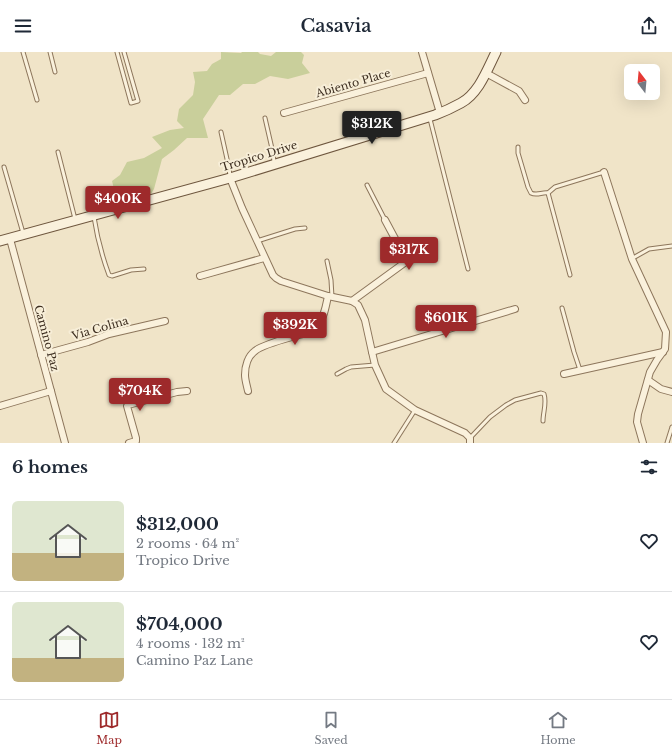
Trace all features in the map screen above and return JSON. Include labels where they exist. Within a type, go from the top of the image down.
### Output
[{"type":"street","points":[[422,52],[440,113]]},
{"type":"street","name":"Tropico Drive","points":[[0,242],[230,178],[430,117],[462,103],[472,95],[486,73],[496,52]]},
{"type":"street","name":"Abiento Place","points":[[284,113],[428,73]]},
{"type":"street","points":[[486,73],[519,91],[526,100]]},
{"type":"street","points":[[604,172],[632,259],[666,332],[665,349],[650,372],[638,414],[637,422],[643,443]]},
{"type":"street","points":[[230,178],[264,258],[273,275],[282,281],[330,297],[352,301],[358,305],[365,320],[375,365],[386,389],[415,410],[464,433],[470,440]]},
{"type":"street","points":[[352,301],[407,261],[385,220]]},
{"type":"street","name":"Camino Paz","points":[[10,239],[65,443]]},
{"type":"street","points":[[200,276],[264,258]]},
{"type":"street","points":[[248,390],[245,376],[246,366],[249,358],[256,350],[307,333],[314,329],[323,316],[330,297]]},
{"type":"street","points":[[372,352],[515,309]]},
{"type":"street","name":"Via Colina","points":[[41,355],[88,342],[109,334],[165,321]]},
{"type":"street","points":[[564,374],[663,352]]},
{"type":"street","points":[[648,380],[661,389],[672,392]]},
{"type":"street","points":[[0,406],[51,391]]},
{"type":"street","points":[[129,443],[136,441],[136,438],[127,406],[128,405],[186,391]]},
{"type":"lane","points":[[23,52],[37,100]]},
{"type":"lane","points":[[50,52],[55,72]]},
{"type":"lane","points":[[117,52],[131,103],[138,101],[124,52]]},
{"type":"lane","points":[[430,117],[468,269]]},
{"type":"lane","points":[[264,118],[273,153],[274,164]]},
{"type":"lane","points":[[221,132],[230,178]]},
{"type":"lane","points":[[518,147],[518,153],[531,193],[534,195],[545,192],[548,193],[555,187],[604,172]]},
{"type":"lane","points":[[58,152],[76,220]]},
{"type":"lane","points":[[4,167],[23,235]]},
{"type":"lane","points":[[366,185],[385,220]]},
{"type":"lane","points":[[548,193],[570,275]]},
{"type":"lane","points":[[93,216],[102,258],[109,274],[112,276],[131,270],[144,269]]},
{"type":"lane","points":[[257,241],[296,229],[305,228]]},
{"type":"lane","points":[[632,259],[649,249],[672,246]]},
{"type":"lane","points":[[327,261],[332,280],[330,297]]},
{"type":"lane","points":[[562,308],[580,370]]},
{"type":"lane","points":[[337,374],[352,367],[375,365]]},
{"type":"lane","points":[[470,440],[490,417],[506,405],[515,400],[541,393],[544,394],[546,403],[543,413],[543,421]]},
{"type":"lane","points":[[394,443],[415,410]]},
{"type":"lane","points":[[667,443],[672,427]]},
{"type":"green space","points":[[221,52],[258,52],[260,54],[271,56],[276,52],[301,52],[304,55],[302,63],[310,73],[288,79],[270,76],[255,84],[243,84],[230,95],[219,95],[203,119],[208,138],[187,138],[162,159],[154,189],[151,194],[113,203],[110,196],[114,189],[112,181],[120,175],[127,162],[144,158],[162,148],[152,137],[170,130],[184,128],[177,121],[179,109],[193,95],[195,82],[193,72],[207,71],[212,64],[221,59]]}]
